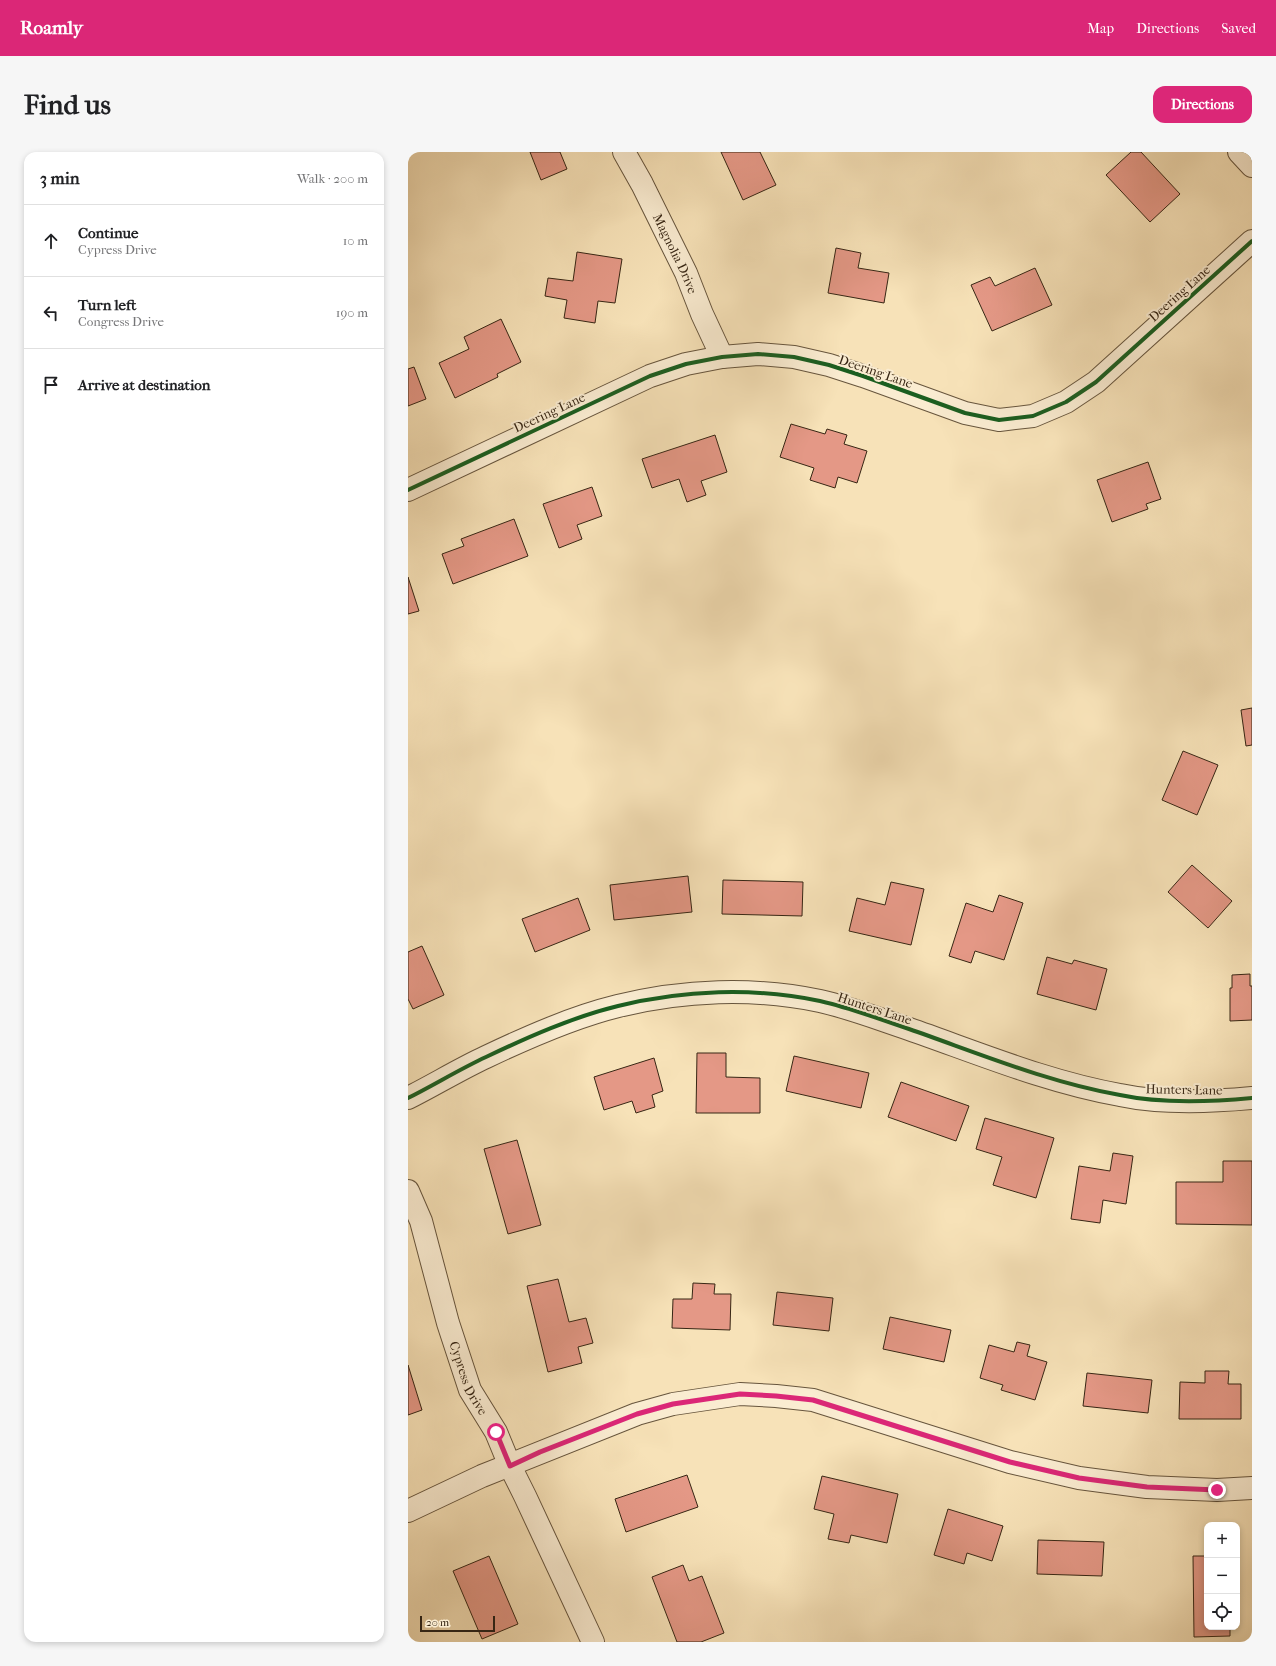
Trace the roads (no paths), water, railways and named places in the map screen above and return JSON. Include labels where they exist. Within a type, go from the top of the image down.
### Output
[{"type":"street","name":"Magnolia Drive","points":[[624,152],[642,184],[686,273],[702,314],[722,357]]},
{"type":"street","points":[[1239,152],[1252,166]]},
{"type":"street","name":"Deering Lane","points":[[408,490],[650,376],[686,364],[722,357],[758,354],[794,357],[829,365],[863,376],[965,413],[999,420],[1033,416],[1066,402],[1096,382],[1252,241]]},
{"type":"street","name":"Hunters Lane","points":[[408,1098],[485,1058],[560,1025],[616,1006],[680,995],[714,992],[784,995],[820,1001],[847,1008],[1054,1080],[1120,1096],[1153,1100],[1221,1101],[1252,1098]]},
{"type":"street","name":"Cypress Drive","points":[[408,1191],[421,1221],[448,1323],[470,1390],[496,1432],[510,1466],[593,1642]]},
{"type":"street","points":[[408,1511],[482,1476],[637,1414],[673,1404],[747,1395],[813,1400],[1010,1462],[1079,1478],[1147,1487],[1217,1490],[1252,1488]]}]
